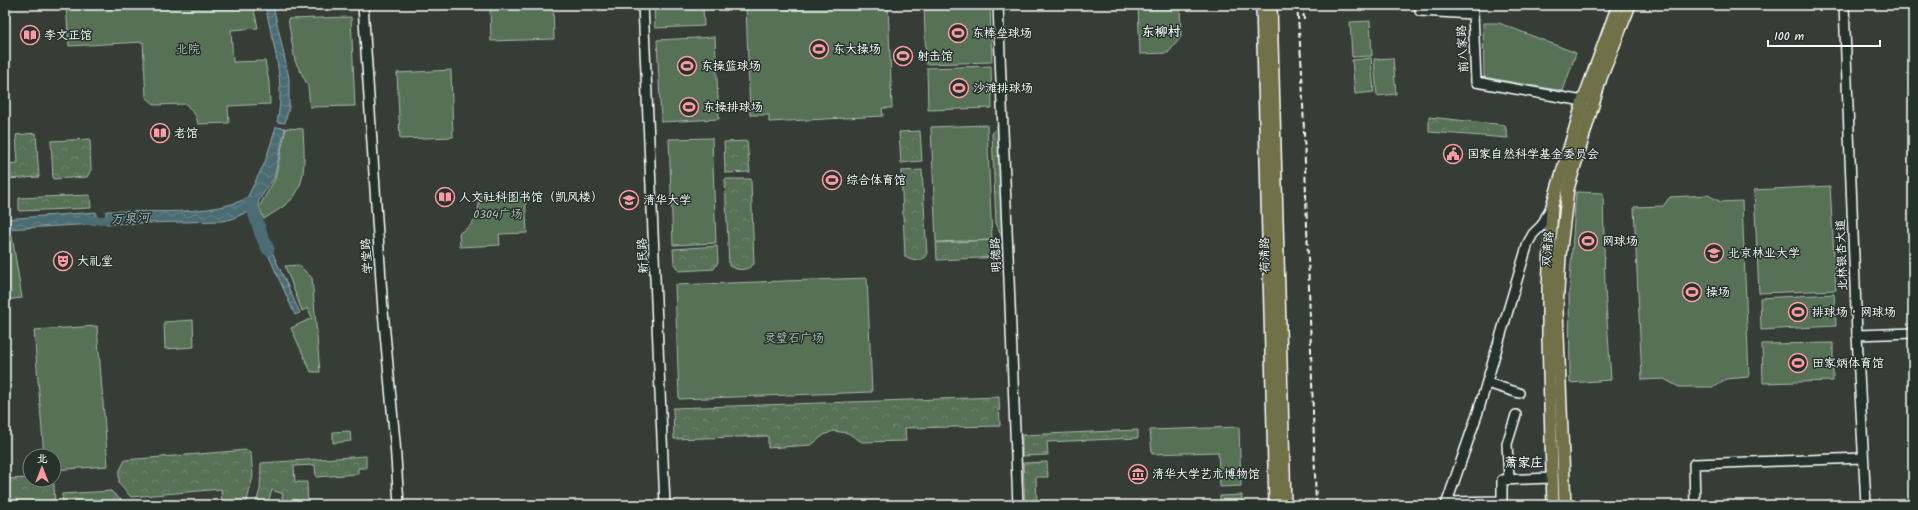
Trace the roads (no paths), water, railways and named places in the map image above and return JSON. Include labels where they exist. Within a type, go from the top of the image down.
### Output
[{"type":"main road","name":"荷清路","points":[[1262,5],[1275,505]]},
{"type":"main road","name":"荷清路","points":[[1271,5],[1285,505]]},
{"type":"main road","name":"双清路","points":[[1553,505],[1548,288],[1552,206],[1583,101],[1618,5]]},
{"type":"main road","name":"双清路","points":[[1564,505],[1557,310],[1560,256],[1568,189],[1601,78],[1630,5]]},
{"type":"street","name":"学堂路","points":[[363,5],[383,311],[399,505]]},
{"type":"street","name":"新民路","points":[[643,5],[665,505]]},
{"type":"street","name":"明德路","points":[[998,5],[1018,505]]},
{"type":"street","name":"前八家路","points":[[1420,5],[1420,11],[1473,14],[1476,82],[1583,101]]},
{"type":"street","name":"北林银杏大道","points":[[1844,5],[1857,335],[1866,505]]},
{"type":"street","name":"双清路","points":[[1447,503],[1487,383],[1528,243],[1533,234],[1542,225],[1552,206]]},
{"type":"street","points":[[1857,335],[1913,333]]},
{"type":"street","points":[[1487,383],[1518,394]]},
{"type":"street","points":[[1509,479],[1507,444],[1516,415]]},
{"type":"street","points":[[1695,505],[1694,464],[1864,458]]},
{"type":"street","points":[[1447,503],[1502,501],[1502,480],[1552,478]]},
{"type":"water","points":[[265,5],[273,5],[289,78],[289,107],[285,123],[277,122],[280,93],[279,78],[275,49]]},
{"type":"water","points":[[276,127],[285,128],[274,178],[259,200],[258,207],[260,221],[254,223],[247,212],[232,219],[222,221],[106,224],[106,211],[159,212],[198,210],[233,204],[247,198],[265,162]]},
{"type":"water","points":[[96,212],[96,224],[5,229],[5,219]]},
{"type":"water","points":[[259,234],[264,234],[300,313],[295,315]]},
{"type":"waterway","name":"万泉河","points":[[252,206],[261,234],[268,249]]},
{"type":"waterway","name":"万泉河","points":[[86,221],[116,219]]},
{"type":"railway","points":[[1297,5],[1302,71],[1316,505]]},
{"type":"railway","points":[[1303,5],[1304,21]]},
{"type":"place","name":"东棒垒球场","points":[[958,33]]},
{"type":"place","name":"李文正馆","points":[[30,35]]},
{"type":"place","name":"东大操场","points":[[819,49]]},
{"type":"place","name":"射击馆","points":[[903,56]]},
{"type":"place","name":"东操篮球场","points":[[687,66]]},
{"type":"place","name":"沙滩排球场","points":[[959,88]]},
{"type":"place","name":"东操排球场","points":[[689,107]]},
{"type":"place","name":"老馆","points":[[160,133]]},
{"type":"place","name":"国家自然科学基金委员会","points":[[1453,154]]},
{"type":"place","name":"综合体育馆","points":[[832,180]]},
{"type":"place","name":"人文社科图书馆（凯风楼）","points":[[445,197]]},
{"type":"place","name":"清华大学","points":[[629,200]]},
{"type":"place","name":"网球场","points":[[1588,241]]},
{"type":"place","name":"北京林业大学","points":[[1714,253]]},
{"type":"place","name":"大礼堂","points":[[63,261]]},
{"type":"place","name":"操场","points":[[1692,292]]},
{"type":"place","name":"排球场，网球场","points":[[1798,312]]},
{"type":"place","name":"田家炳体育馆","points":[[1798,363]]},
{"type":"place","name":"清华大学艺术博物馆","points":[[1138,474]]},
{"type":"district","name":"东柳村","points":[[1161,32]]},
{"type":"district","name":"萧家庄","points":[[1524,463]]},
{"type":"park label","name":"北院","points":[[188,49]]},
{"type":"park label","name":"0304广场","points":[[498,214]]},
{"type":"park label","name":"灵璧石广场","points":[[794,338]]}]
